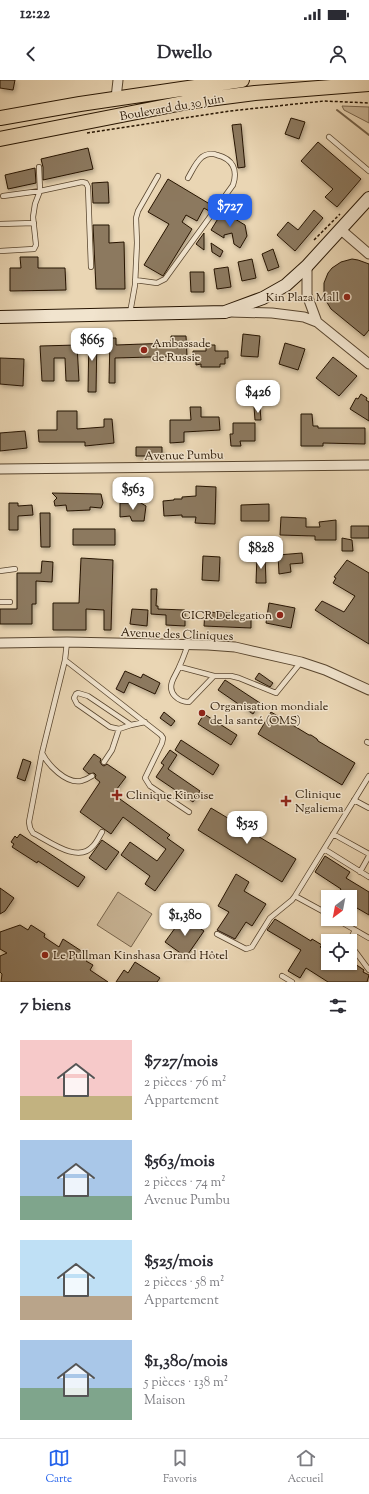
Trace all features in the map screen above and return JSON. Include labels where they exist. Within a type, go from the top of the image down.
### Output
[{"type":"main road","name":"Boulevard du 30 Juin","points":[[0,118],[116,98],[242,80]]},
{"type":"main road","points":[[255,93],[359,80]]},
{"type":"main road","name":"Boulevard du 30 Juin","points":[[0,139],[193,101],[255,93],[369,84]]},
{"type":"main road","points":[[0,316],[130,315],[225,312],[244,306],[275,292],[286,285],[307,266],[369,198]]},
{"type":"street","points":[[116,98],[118,80]]},
{"type":"street","points":[[340,229],[369,254]]},
{"type":"street","points":[[307,266],[306,295],[317,322]]},
{"type":"street","points":[[225,312],[272,313],[304,317],[317,322],[369,364]]},
{"type":"street","name":"Avenue Pumbu","points":[[0,469],[369,465]]},
{"type":"street","name":"Avenue des Cliniques","points":[[0,643],[67,642],[235,647],[301,662],[331,673],[369,690]]},
{"type":"lane","points":[[329,137],[369,171]]},
{"type":"lane","points":[[135,280],[157,283],[165,279],[233,185],[235,177],[234,169],[230,160],[224,156],[214,154],[206,155],[200,158],[188,178]]},
{"type":"lane","points":[[0,251],[34,249],[36,245],[34,223],[35,204],[40,191],[39,167]]},
{"type":"lane","points":[[130,315],[135,280],[137,243],[136,218],[138,211],[158,176]]},
{"type":"lane","points":[[3,196],[40,191],[82,182],[86,183],[88,187],[91,267]]},
{"type":"lane","points":[[0,224],[34,223]]},
{"type":"lane","points":[[0,571],[15,570]]},
{"type":"lane","points":[[0,602],[10,602]]},
{"type":"lane","points":[[67,642],[65,660],[42,753],[29,822],[30,828],[33,832],[62,849],[79,854],[93,847],[102,832]]},
{"type":"lane","points":[[188,645],[180,667],[171,684],[172,692],[176,698],[182,702],[189,702],[214,676]]},
{"type":"lane","points":[[65,660],[161,734],[163,738],[144,778],[150,786],[188,812]]},
{"type":"lane","points":[[180,667],[214,676],[231,676],[239,678],[276,693],[301,662]]},
{"type":"lane","points":[[131,725],[88,696],[78,693],[74,698],[77,704],[110,727],[119,729],[145,722]]},
{"type":"lane","points":[[104,762],[112,750],[119,729]]},
{"type":"lane","points":[[42,753],[47,763],[56,772],[74,781],[81,781],[92,776]]},
{"type":"lane","points":[[217,934],[246,949],[249,949],[254,944],[270,918],[295,896],[369,776]]},
{"type":"lane","points":[[354,800],[369,808]]},
{"type":"lane","points":[[334,834],[369,855],[360,872]]},
{"type":"lane","points":[[324,849],[369,877]]},
{"type":"lane","points":[[295,896],[321,910]]},
{"type":"lane","points":[[348,926],[368,937]]},
{"type":"lane","points":[[355,930],[351,938],[352,947],[369,970]]},
{"type":"lane","points":[[282,976],[292,982]]},
{"type":"path","points":[[86,134],[230,111],[324,101],[369,104]]},
{"type":"shaded area","points":[[342,106],[369,107],[369,123],[344,110]]},
{"type":"shaded area","points":[[118,892],[152,914],[131,947],[97,925]]},
{"type":"building","points":[[0,80],[15,80],[13,90],[0,88]]},
{"type":"building","points":[[291,118],[305,122],[299,139],[285,134]]},
{"type":"building","points":[[241,124],[245,167],[238,168],[232,125]]},
{"type":"building","points":[[318,142],[361,179],[337,207],[325,197],[333,189],[301,161]]},
{"type":"building","points":[[88,148],[93,169],[43,180],[43,167],[41,159]]},
{"type":"building","points":[[35,168],[36,183],[8,189],[5,175]]},
{"type":"building","points":[[168,179],[213,206],[209,211],[204,208],[197,221],[186,215],[182,222],[192,229],[163,276],[144,265],[169,224],[148,212]]},
{"type":"building","points":[[108,182],[109,203],[93,203],[92,183]]},
{"type":"building","points":[[220,210],[245,225],[247,236],[240,248],[234,244],[232,233],[224,235],[224,238],[211,230],[219,217],[216,215]]},
{"type":"building","points":[[314,210],[323,218],[295,251],[277,235],[288,222],[298,230]]},
{"type":"building","points":[[93,225],[109,225],[109,243],[124,242],[125,289],[96,289]]},
{"type":"building","points":[[204,233],[204,250],[196,244]]},
{"type":"building","points":[[211,243],[223,251],[220,257],[212,252]]},
{"type":"building","points":[[273,249],[279,267],[268,271],[262,254]]},
{"type":"building","points":[[20,257],[38,257],[38,268],[65,268],[66,290],[10,291],[10,268],[21,268]]},
{"type":"building","points":[[252,259],[256,278],[242,281],[238,262]]},
{"type":"building","name":"Kin Plaza Mall","points":[[352,259],[369,264],[369,330],[364,336],[331,309],[325,299],[324,294],[324,283],[332,268],[341,262]]},
{"type":"building","points":[[228,267],[231,287],[217,289],[214,269]]},
{"type":"building","points":[[190,272],[204,272],[204,292],[191,292]]},
{"type":"building","points":[[89,333],[97,333],[96,392],[88,392]]},
{"type":"building","points":[[243,334],[260,336],[258,357],[241,356]]},
{"type":"building","points":[[171,336],[186,336],[187,356],[115,358],[115,383],[109,383],[110,338],[116,338],[116,345],[171,343]]},
{"type":"building","points":[[285,343],[305,349],[298,370],[279,364]]},
{"type":"building","points":[[77,345],[79,381],[66,381],[65,358],[54,358],[54,381],[42,381],[40,346]]},
{"type":"building","points":[[206,345],[215,345],[215,351],[228,351],[228,358],[225,358],[225,364],[220,364],[220,367],[201,367],[201,364],[196,365],[196,359],[193,359],[193,351],[206,351]]},
{"type":"building","points":[[333,357],[357,376],[339,396],[316,378]]},
{"type":"building","points":[[0,358],[24,359],[23,386],[0,384]]},
{"type":"building","points":[[361,394],[367,398],[366,400],[369,402],[369,421],[350,409],[356,398],[358,399]]},
{"type":"building","points":[[190,407],[201,407],[201,417],[219,417],[220,430],[184,432],[184,442],[170,443],[170,420],[191,420]]},
{"type":"building","points":[[254,407],[260,407],[261,420],[255,420]]},
{"type":"building","points":[[57,411],[77,411],[77,429],[104,427],[104,419],[112,419],[114,443],[85,446],[85,442],[39,442],[38,430],[57,430]]},
{"type":"building","points":[[301,414],[312,414],[313,426],[318,426],[318,428],[365,428],[365,444],[323,443],[323,446],[301,446]]},
{"type":"building","points":[[233,423],[255,423],[255,441],[240,441],[241,446],[231,446],[230,434],[233,434]]},
{"type":"building","points":[[25,431],[27,448],[0,451],[0,433]]},
{"type":"building","points":[[136,447],[162,447],[162,456],[136,456]]},
{"type":"building","points":[[196,486],[216,487],[215,524],[195,523],[196,517],[182,517],[182,515],[164,516],[163,501],[196,496]]},
{"type":"building","points":[[52,493],[101,494],[103,503],[101,508],[90,507],[90,510],[67,511],[66,505],[55,506],[54,501],[57,498]]},
{"type":"building","points":[[129,500],[136,500],[146,506],[144,521],[132,521],[130,516],[120,517],[120,503],[129,503]]},
{"type":"building","points":[[9,503],[18,503],[18,506],[32,505],[33,515],[18,516],[18,530],[9,530]]},
{"type":"building","points":[[269,504],[269,521],[241,521],[241,505]]},
{"type":"building","points":[[40,513],[50,513],[50,547],[41,547]]},
{"type":"building","points":[[281,517],[306,518],[306,527],[320,527],[319,522],[336,520],[336,540],[315,540],[315,536],[280,535]]},
{"type":"building","points":[[351,526],[369,526],[369,538],[351,538]]},
{"type":"building","points":[[73,529],[115,529],[115,545],[73,545]]},
{"type":"building","points":[[342,538],[352,540],[353,551],[342,551]]},
{"type":"building","points":[[302,553],[303,563],[290,564],[291,572],[279,574],[278,555]]},
{"type":"building","points":[[257,555],[265,555],[266,583],[256,583]]},
{"type":"building","points":[[203,556],[220,557],[219,581],[202,580]]},
{"type":"building","points":[[81,558],[113,560],[111,630],[104,630],[104,610],[86,609],[86,630],[53,630],[53,603],[79,603]]},
{"type":"building","points":[[347,560],[369,573],[369,644],[315,610],[322,601],[344,612],[355,596],[333,583],[336,578],[334,577]]},
{"type":"building","points":[[42,561],[53,562],[52,582],[36,581],[36,604],[32,604],[32,624],[0,624],[0,609],[17,609],[17,573],[41,573]]},
{"type":"building","points":[[151,589],[157,589],[156,606],[158,606],[158,609],[185,610],[185,626],[166,625],[166,615],[151,614]]},
{"type":"building","name":"CICR Delegation","points":[[269,603],[295,608],[291,628],[266,623]]},
{"type":"building","points":[[132,609],[148,610],[147,626],[130,624]]},
{"type":"building","points":[[205,612],[251,614],[251,628],[204,626]]},
{"type":"building","points":[[125,671],[141,678],[143,674],[160,683],[155,694],[129,682],[124,693],[116,689]]},
{"type":"building","points":[[259,673],[273,683],[270,687],[255,679]]},
{"type":"building","points":[[225,680],[260,703],[253,714],[218,690]]},
{"type":"building","points":[[164,712],[175,721],[171,726],[160,718]]},
{"type":"building","points":[[271,712],[355,763],[342,785],[258,734]]},
{"type":"building","points":[[204,714],[237,735],[231,745],[198,724]]},
{"type":"building","points":[[181,740],[219,765],[213,775],[175,750]]},
{"type":"building","points":[[170,750],[177,755],[168,769],[200,791],[193,802],[156,777],[164,765],[161,763]]},
{"type":"building","points":[[94,754],[101,759],[100,762],[102,765],[104,766],[107,764],[126,777],[113,794],[170,835],[167,838],[184,850],[155,891],[145,884],[150,876],[121,855],[130,842],[157,861],[166,849],[123,817],[111,834],[80,812],[100,782],[95,778],[96,775],[94,773],[89,774],[83,769]]},
{"type":"building","points":[[23,759],[31,762],[25,781],[17,778]]},
{"type":"building","points":[[211,808],[296,859],[282,882],[198,830]]},
{"type":"building","points":[[20,834],[85,877],[78,887],[38,861],[37,863],[12,847],[14,844],[11,842],[15,836],[17,838]]},
{"type":"building","points":[[102,840],[119,852],[106,870],[89,858]]},
{"type":"building","points":[[325,856],[350,872],[346,878],[369,892],[369,915],[357,908],[357,890],[340,890],[315,872]]},
{"type":"building","points":[[236,874],[249,882],[244,891],[266,904],[252,926],[246,922],[235,939],[217,930],[229,912],[218,906]]},
{"type":"building","points":[[0,888],[14,898],[5,911],[0,914]]},
{"type":"building","points":[[183,917],[204,931],[186,957],[165,942]]},
{"type":"building","points":[[275,919],[311,941],[312,939],[321,944],[321,970],[357,970],[357,965],[364,970],[363,972],[369,975],[367,982],[328,982],[306,968],[300,978],[288,971],[301,950],[267,930]]},
{"type":"building","name":"Le Pullman Kinshasa Grand Hôtel","points":[[20,925],[28,930],[31,925],[45,934],[44,937],[59,947],[63,939],[89,956],[86,961],[93,965],[90,970],[108,982],[1,982],[2,974],[0,972],[0,956],[7,953],[0,949],[0,932]]},
{"type":"building","points":[[135,962],[160,978],[157,982],[116,982],[124,970],[128,973]]},
{"type":"waterway","points":[[337,110],[369,135]]},
{"type":"place","name":"Kin Plaza Mall","points":[[347,297]]},
{"type":"place","name":"Ambassade de Russie","points":[[144,350]]},
{"type":"place","name":"CICR Delegation","points":[[280,615]]},
{"type":"place","name":"Organisation mondiale de la santé (OMS)","points":[[202,713]]},
{"type":"place","name":"Clinique Kinoise","points":[[117,795]]},
{"type":"place","name":"Clinique Ngaliema","points":[[286,801]]},
{"type":"place","name":"Le Pullman Kinshasa Grand Hôtel","points":[[45,955]]}]
